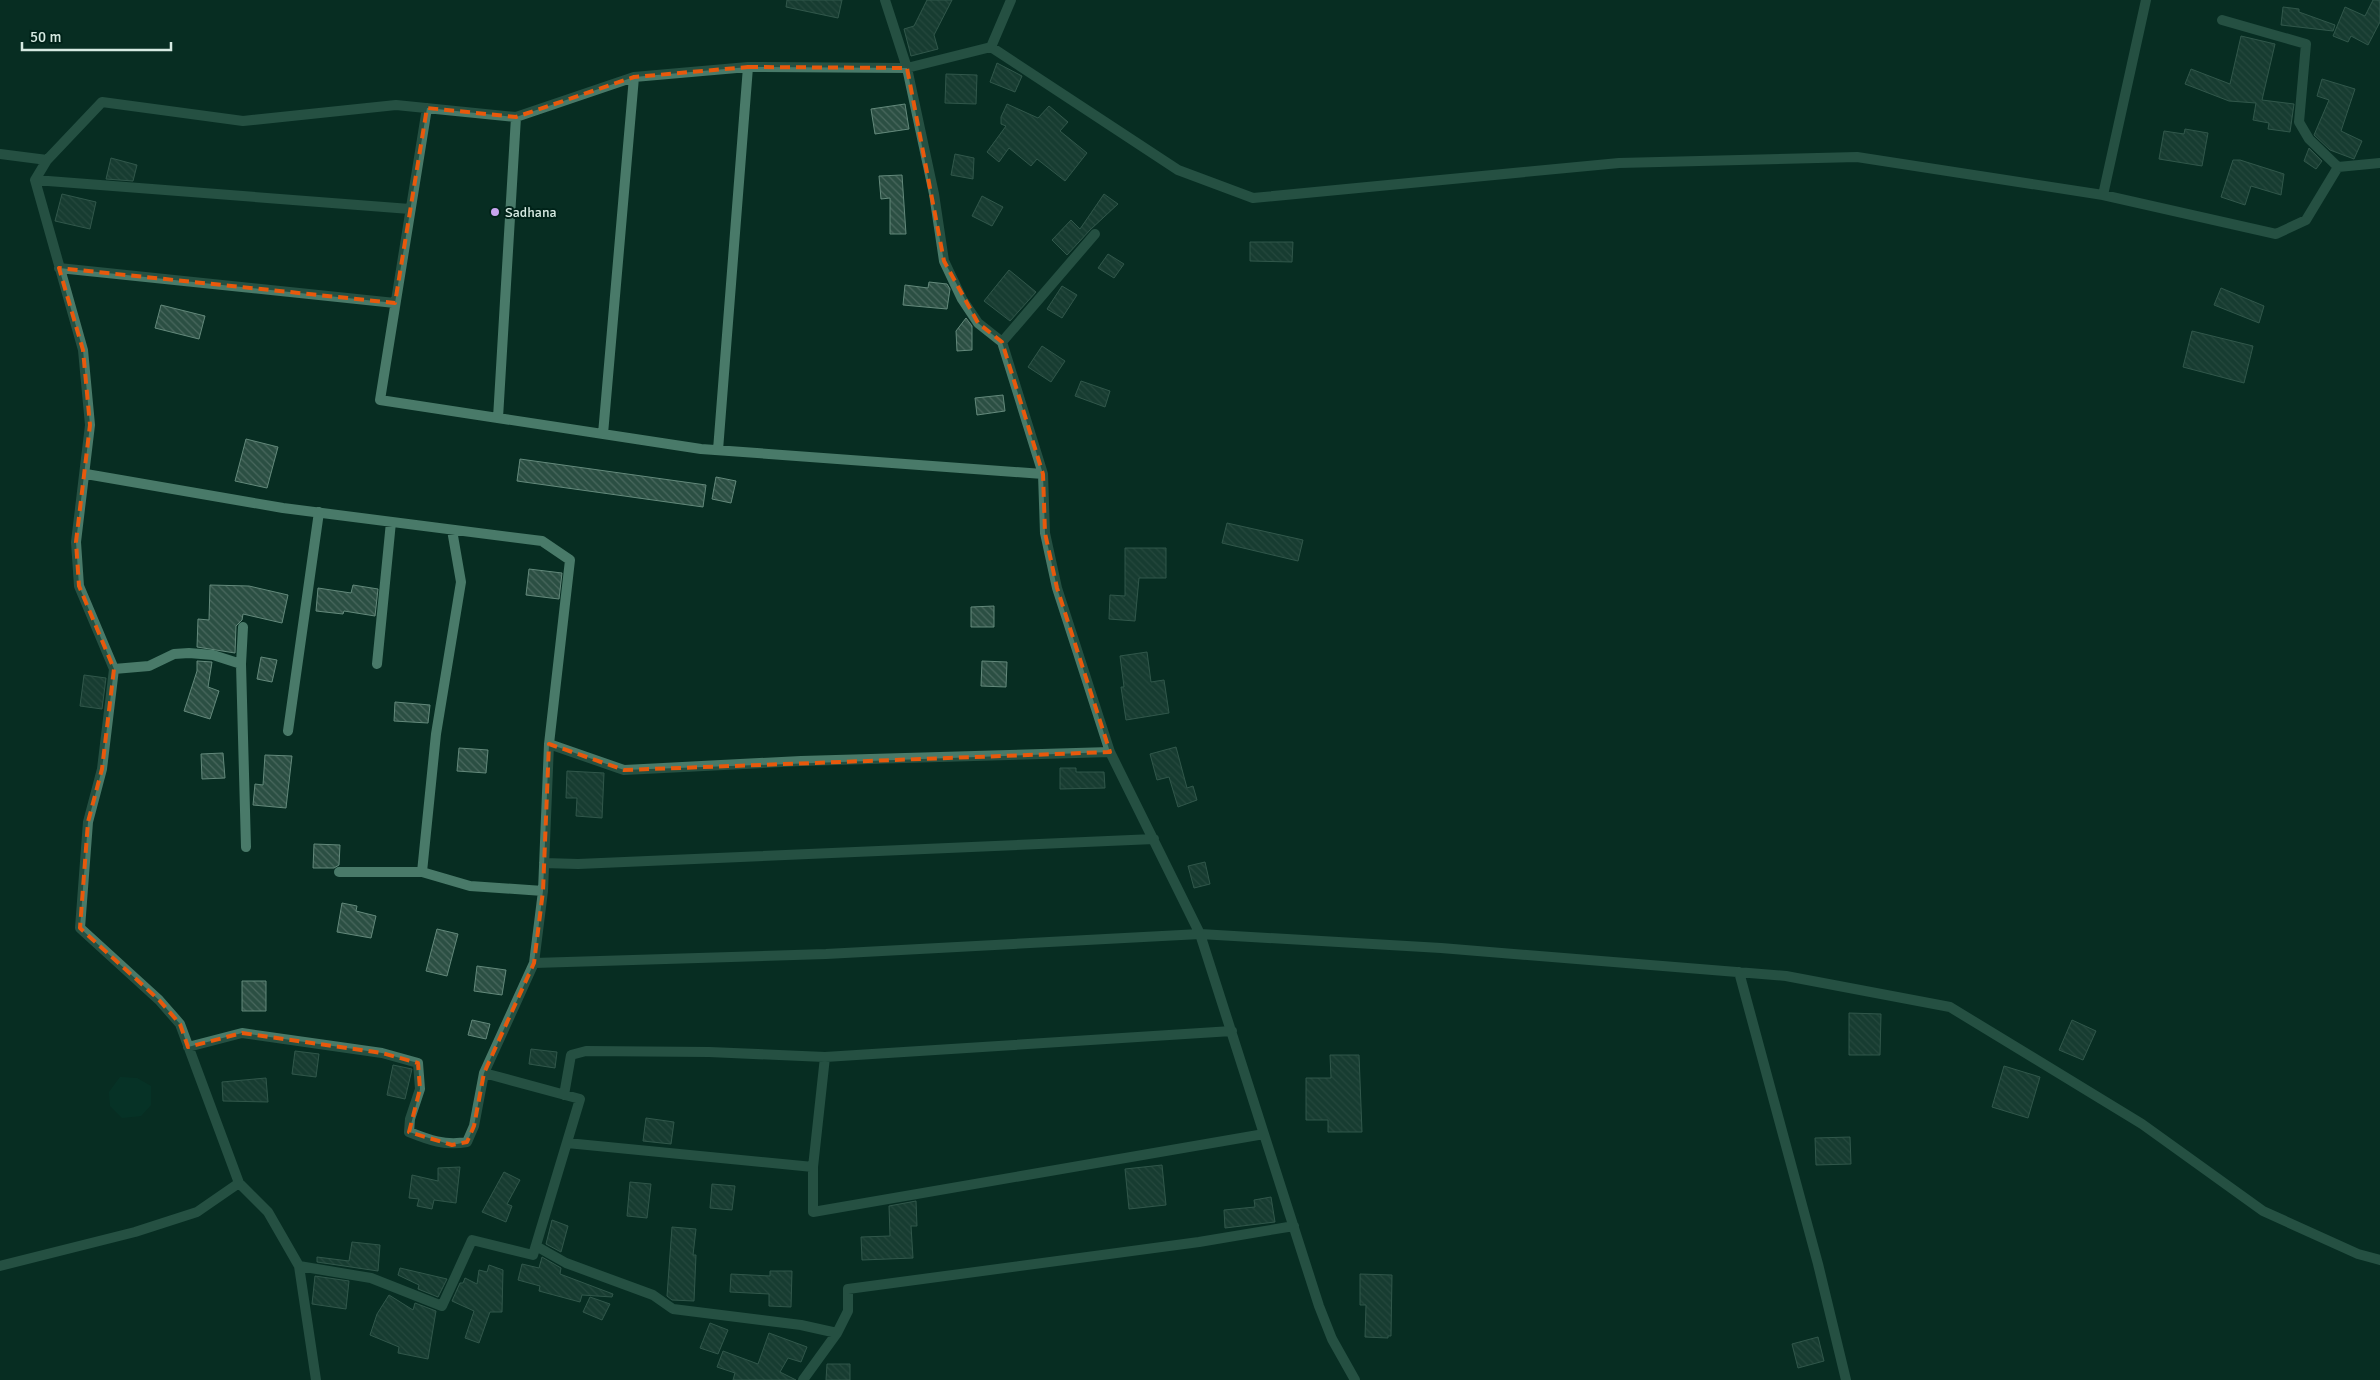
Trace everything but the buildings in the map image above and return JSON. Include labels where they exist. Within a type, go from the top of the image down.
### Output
[{"type":"street","points":[[885,0],[908,68],[934,194],[944,261],[962,299],[978,323],[1002,342],[1042,474],[1046,533],[1057,588],[1110,752],[1200,934],[1318,1306],[1332,1339],[1355,1380]]},
{"type":"street","points":[[991,47],[1011,0]]},
{"type":"street","points":[[2103,195],[2146,0]]},
{"type":"street","points":[[2222,20],[2306,44],[2299,122],[2309,139],[2338,167],[2380,163]]},
{"type":"street","points":[[316,1380],[299,1266],[268,1212],[239,1183],[180,1024],[159,1000],[80,928],[88,822],[102,769],[114,669],[79,586],[76,542],[86,474],[90,425],[83,350],[35,180],[47,160],[102,102],[243,121],[396,105],[516,117],[634,77],[748,67],[908,68],[991,47],[1178,170],[1253,198],[1618,163],[1857,157],[2103,195],[2276,234],[2306,220],[2338,167]]},
{"type":"street","points":[[718,450],[748,67]]},
{"type":"street","points":[[603,434],[634,77]]},
{"type":"street","points":[[427,108],[380,400],[718,450],[1042,474]]},
{"type":"street","points":[[498,418],[516,117]]},
{"type":"street","points":[[0,154],[47,160]]},
{"type":"street","points":[[35,180],[410,209]]},
{"type":"street","points":[[1002,342],[1095,234]]},
{"type":"street","points":[[59,268],[395,303]]},
{"type":"street","points":[[86,474],[319,512],[542,542],[570,560],[549,744],[543,891],[534,963],[484,1073],[474,1126],[466,1142],[452,1145],[432,1141],[409,1132],[410,1119],[420,1089],[418,1063],[382,1052],[242,1033],[188,1047]]},
{"type":"street","points":[[288,731],[319,512]]},
{"type":"street","points":[[378,664],[391,522]]},
{"type":"street","points":[[422,872],[436,734],[461,582],[452,530]]},
{"type":"street","points":[[243,627],[241,664],[246,847]]},
{"type":"street","points":[[114,669],[149,666],[174,654],[189,653],[213,655],[241,664]]},
{"type":"street","points":[[549,744],[624,770],[810,761],[1110,752]]},
{"type":"street","points":[[544,863],[598,863],[1154,839]]},
{"type":"street","points":[[339,872],[422,872],[470,886],[543,891]]},
{"type":"street","points":[[534,963],[826,954],[1200,934],[1441,948],[1786,976],[1950,1007],[2142,1124],[2263,1211],[2358,1254],[2380,1260]]},
{"type":"street","points":[[1739,972],[1818,1264],[1846,1380]]},
{"type":"street","points":[[564,1095],[570,1055],[586,1051],[708,1052],[825,1057],[1232,1031]]},
{"type":"street","points":[[825,1057],[812,1167],[813,1212],[1264,1134]]},
{"type":"street","points":[[299,1266],[371,1278],[442,1306],[472,1240],[533,1255],[580,1098],[484,1073]]},
{"type":"street","points":[[567,1143],[812,1167]]},
{"type":"street","points":[[0,1266],[136,1232],[197,1212],[239,1183]]},
{"type":"street","points":[[803,1380],[837,1333],[848,1311],[848,1289],[1179,1245],[1294,1226]]},
{"type":"street","points":[[536,1246],[566,1263],[653,1295],[673,1309],[800,1325],[837,1333]]},
{"type":"highlighted area","points":[[748,67],[907,68],[944,261],[978,323],[1002,342],[1043,474],[1045,533],[1057,588],[1110,752],[624,770],[549,744],[543,891],[534,963],[484,1073],[474,1126],[467,1142],[452,1145],[409,1132],[420,1089],[418,1063],[382,1053],[242,1033],[188,1047],[180,1024],[159,1000],[80,928],[88,822],[102,769],[114,669],[79,586],[76,542],[90,425],[83,350],[59,268],[395,303],[427,108],[516,117],[634,77]]},
{"type":"shaded area","points":[[120,1077],[137,1078],[151,1086],[151,1105],[141,1116],[122,1118],[110,1106],[109,1092]]},
{"type":"place","name":"Sadhana","points":[[495,212]]}]
